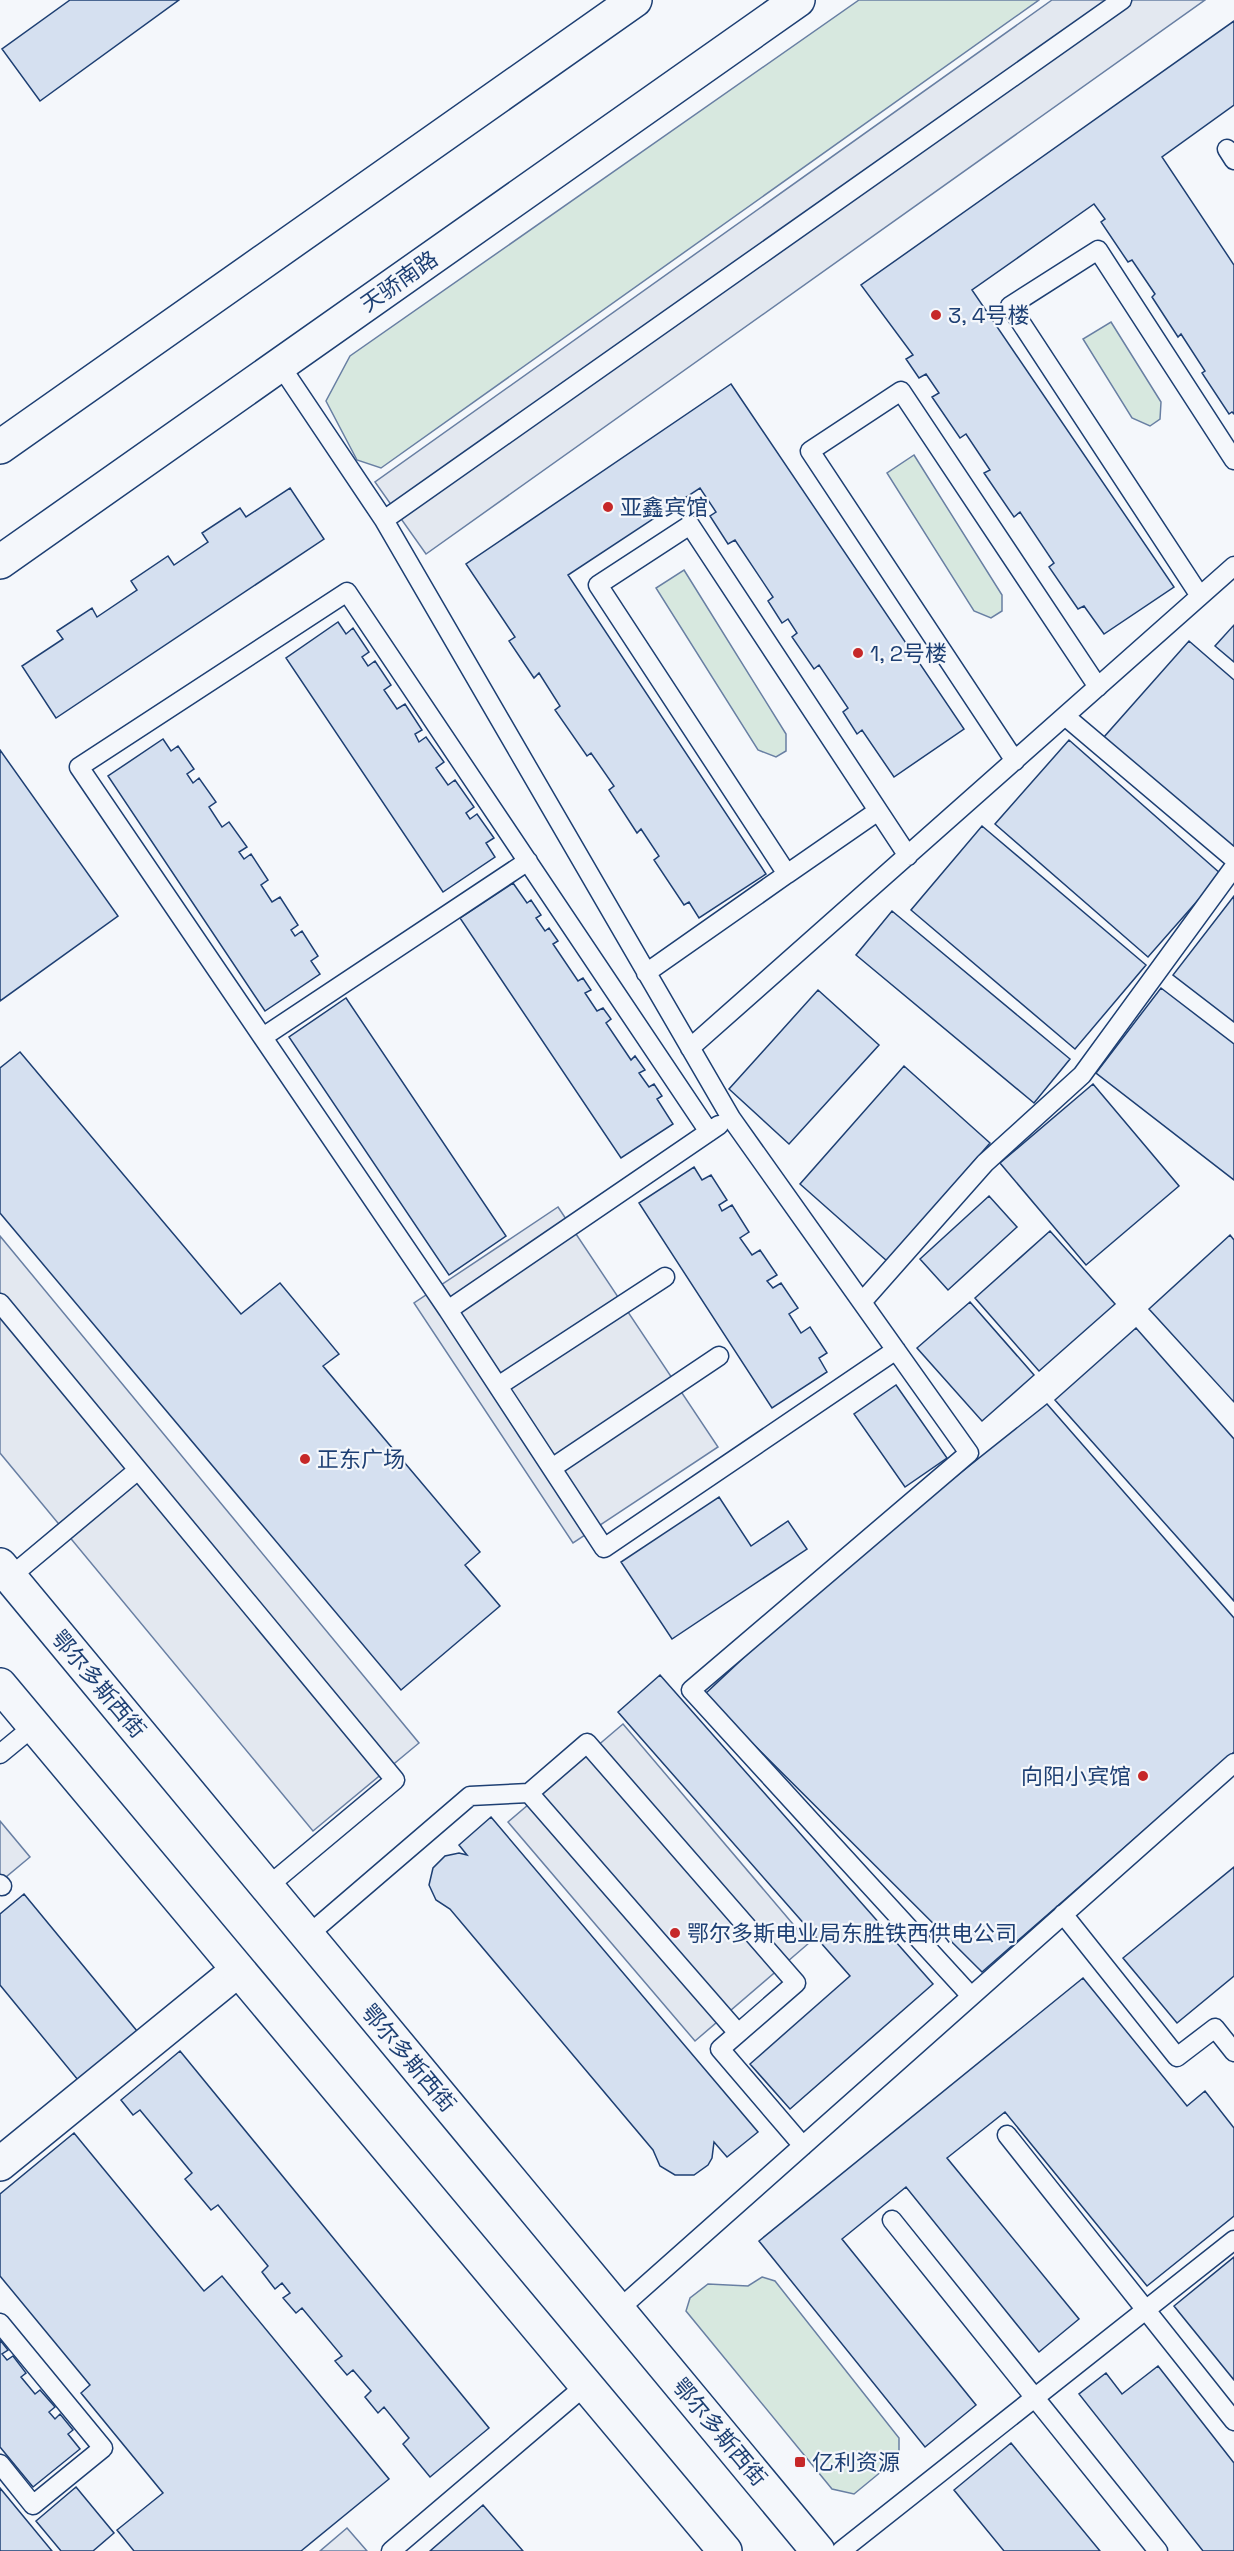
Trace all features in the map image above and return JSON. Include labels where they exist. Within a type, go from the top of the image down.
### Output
[{"type":"main road","points":[[0,447],[635,0]]},
{"type":"main road","name":"天骄南路","points":[[0,562],[798,0]]},
{"type":"main road","name":"鄂尔多斯西街","points":[[5,1571],[818,2551]]},
{"type":"main road","points":[[0,1685],[725,2551]]},
{"type":"main road","points":[[0,2164],[238,1970]]},
{"type":"lane","points":[[384,520],[1122,0]]},
{"type":"lane","points":[[1200,596],[1010,306],[1098,250],[1234,460]]},
{"type":"lane","points":[[280,365],[384,520],[731,1118],[969,1453],[691,1690],[971,1996]]},
{"type":"lane","points":[[1015,761],[810,451],[901,391],[1098,687]]},
{"type":"lane","points":[[787,874],[598,585],[690,525],[908,856]]},
{"type":"lane","points":[[690,1048],[1234,566]]},
{"type":"lane","points":[[709,1132],[347,592],[80,767],[448,1310],[604,1548],[896,1350]]},
{"type":"lane","points":[[1065,716],[1234,859]]},
{"type":"lane","points":[[646,973],[878,811]]},
{"type":"lane","points":[[263,1037],[528,861]]},
{"type":"lane","points":[[862,1302],[985,1163],[1082,1075],[1234,867]]},
{"type":"lane","points":[[448,1310],[731,1118]]},
{"type":"lane","points":[[498,1386],[665,1277]]},
{"type":"lane","points":[[0,1303],[395,1780],[267,1887]]},
{"type":"lane","points":[[552,1468],[719,1356]]},
{"type":"lane","points":[[5,1571],[138,1470]]},
{"type":"lane","points":[[0,1754],[34,1726]]},
{"type":"lane","points":[[308,1935],[470,1796],[530,1793],[587,1743],[796,1983],[720,2049],[803,2146]]},
{"type":"lane","points":[[618,2310],[1234,1763]]},
{"type":"lane","points":[[530,1793],[738,2033]]},
{"type":"lane","points":[[1063,1914],[1177,2057],[1215,2028],[1234,2052]]},
{"type":"lane","points":[[1007,2135],[1234,2421]]},
{"type":"lane","points":[[892,2220],[1158,2551]]},
{"type":"lane","points":[[841,2551],[1234,2240]]},
{"type":"lane","points":[[0,2323],[103,2448],[33,2505],[0,2464]]},
{"type":"lane","points":[[391,2551],[586,2385]]},
{"type":"shaded area","points":[[859,0],[1039,0],[381,468],[357,460],[326,401],[350,356]]},
{"type":"shaded area","points":[[1052,0],[1205,0],[426,554],[375,482]]},
{"type":"shaded area","points":[[1111,322],[1161,402],[1160,419],[1150,426],[1132,418],[1083,339]]},
{"type":"shaded area","points":[[914,455],[1002,595],[1002,611],[991,618],[974,611],[887,473]]},
{"type":"shaded area","points":[[684,570],[786,734],[786,751],[776,757],[758,750],[656,588]]},
{"type":"shaded area","points":[[558,1207],[718,1447],[573,1543],[414,1303]]},
{"type":"shaded area","points":[[0,1236],[419,1743],[313,1831],[0,1453]]},
{"type":"shaded area","points":[[623,1724],[809,1943],[695,2041],[508,1822]]},
{"type":"shaded area","points":[[0,1821],[30,1857],[0,1882]]},
{"type":"shaded area","points":[[762,2277],[775,2281],[899,2438],[899,2457],[854,2494],[832,2489],[686,2311],[690,2298],[708,2284],[748,2286]]},
{"type":"shaded area","points":[[347,2528],[367,2551],[320,2551]]},
{"type":"building","points":[[70,0],[179,0],[40,101],[2,49]]},
{"type":"building","name":"3, 4号楼","points":[[1234,21],[1234,105],[1162,157],[1234,265],[1234,414],[1232,412],[1229,414],[1202,373],[1205,371],[1181,334],[1178,337],[1152,297],[1155,294],[1132,260],[1128,262],[1101,222],[1105,219],[1094,204],[972,290],[1174,587],[1104,634],[1084,606],[1078,609],[1049,567],[1054,563],[1020,512],[1014,517],[984,473],[990,470],[966,434],[960,438],[932,397],[939,393],[926,374],[919,378],[906,359],[913,355],[861,285]]},
{"type":"building","name":"1, 2号楼","points":[[731,384],[964,729],[894,777],[862,730],[857,734],[843,712],[848,708],[819,665],[814,669],[792,637],[797,633],[788,619],[782,623],[768,601],[773,597],[735,540],[728,544],[710,516],[716,512],[700,488],[568,575],[766,874],[699,918],[689,902],[684,905],[654,860],[659,856],[641,829],[637,833],[609,790],[614,786],[591,753],[587,756],[555,710],[560,706],[539,673],[534,678],[509,641],[515,637],[466,564]]},
{"type":"building","points":[[290,488],[324,539],[56,718],[22,666],[63,639],[57,631],[92,608],[97,617],[137,590],[131,581],[168,556],[174,565],[208,542],[202,533],[240,508],[246,517]]},
{"type":"building","points":[[338,622],[346,634],[353,628],[369,652],[362,657],[368,666],[375,661],[391,685],[384,690],[397,709],[405,704],[422,730],[415,734],[419,742],[426,737],[444,762],[436,768],[448,785],[455,780],[474,807],[466,813],[470,819],[477,814],[494,838],[486,843],[495,857],[443,892],[286,658]]},
{"type":"building","points":[[1234,625],[1234,662],[1215,646]]},
{"type":"building","points":[[1189,641],[1234,680],[1234,851],[1104,737]]},
{"type":"building","points":[[163,739],[171,751],[178,746],[194,769],[187,774],[193,783],[199,778],[216,802],[209,807],[222,827],[229,822],[247,847],[239,852],[244,859],[251,854],[268,880],[261,885],[272,902],[280,897],[298,925],[291,930],[295,936],[302,931],[318,956],[311,961],[320,974],[265,1011],[108,776]]},
{"type":"building","points":[[1069,740],[1221,874],[1148,957],[995,824]]},
{"type":"building","points":[[0,750],[118,916],[0,1001]]},
{"type":"building","points":[[982,826],[1146,965],[1075,1049],[911,910]]},
{"type":"building","points":[[513,883],[527,903],[531,900],[541,915],[536,918],[545,931],[549,928],[558,941],[553,944],[578,981],[583,978],[591,990],[585,993],[597,1011],[603,1008],[611,1019],[606,1023],[631,1060],[635,1056],[645,1070],[639,1073],[649,1087],[654,1084],[662,1096],[657,1099],[673,1124],[621,1158],[460,918]]},
{"type":"building","points":[[1234,896],[1234,1022],[1173,975]]},
{"type":"building","points":[[892,911],[1070,1059],[1034,1103],[856,955]]},
{"type":"building","points":[[1161,988],[1234,1044],[1234,1180],[1096,1073]]},
{"type":"building","points":[[818,990],[879,1045],[789,1144],[729,1089]]},
{"type":"building","points":[[346,998],[506,1236],[449,1275],[289,1037]]},
{"type":"building","name":"正东广场","points":[[20,1052],[241,1314],[280,1283],[339,1354],[323,1366],[480,1552],[465,1565],[500,1606],[401,1690],[0,1213],[0,1068]]},
{"type":"building","points":[[904,1066],[990,1143],[887,1261],[800,1184]]},
{"type":"building","points":[[1093,1084],[1179,1186],[1086,1265],[1000,1163]]},
{"type":"building","points":[[694,1167],[702,1180],[711,1175],[727,1200],[719,1205],[722,1211],[732,1205],[749,1232],[740,1238],[752,1255],[760,1250],[777,1275],[767,1281],[773,1288],[781,1283],[798,1308],[789,1314],[801,1333],[810,1327],[827,1353],[819,1358],[827,1372],[772,1408],[639,1203]]},
{"type":"building","points":[[989,1196],[1017,1227],[948,1290],[920,1259]]},
{"type":"building","points":[[1050,1231],[1115,1304],[1039,1371],[975,1298]]},
{"type":"building","points":[[1230,1235],[1234,1240],[1234,1402],[1149,1309]]},
{"type":"building","points":[[970,1302],[1034,1375],[982,1421],[917,1348]]},
{"type":"building","points":[[1136,1328],[1234,1439],[1234,1601],[1055,1400]]},
{"type":"building","points":[[896,1385],[947,1458],[905,1487],[854,1414]]},
{"type":"building","points":[[1047,1404],[1234,1618],[1234,1752],[982,1972],[704,1695],[828,1578]]},
{"type":"building","points":[[719,1497],[751,1546],[788,1521],[807,1549],[672,1639],[621,1562]]},
{"type":"building","points":[[660,1675],[933,1984],[790,2109],[750,2064],[850,1976],[618,1712]]},
{"type":"building","points":[[491,1817],[758,2132],[727,2157],[714,2142],[712,2158],[708,2165],[694,2175],[675,2175],[660,2166],[653,2150],[450,1909],[436,1900],[429,1885],[433,1868],[445,1856],[459,1853],[467,1855],[459,1845]]},
{"type":"building","points":[[1234,1867],[1234,1976],[1177,2023],[1123,1958]]},
{"type":"building","points":[[24,1894],[137,2031],[78,2080],[0,1985],[0,1914]]},
{"type":"building","points":[[1083,1978],[1187,2106],[1205,2091],[1234,2128],[1234,2216],[1147,2286],[1005,2112],[947,2158],[1079,2319],[1039,2352],[906,2187],[842,2239],[976,2405],[925,2447],[759,2241]]},
{"type":"building","points":[[180,2051],[489,2428],[430,2477],[403,2444],[409,2438],[384,2407],[378,2413],[365,2397],[371,2391],[353,2370],[347,2375],[335,2361],[342,2356],[302,2308],[296,2313],[283,2298],[290,2293],[282,2283],[275,2289],[262,2272],[268,2266],[218,2205],[211,2210],[185,2179],[192,2173],[140,2110],[133,2115],[121,2100]]},
{"type":"building","points":[[74,2133],[204,2291],[222,2276],[389,2479],[301,2551],[134,2551],[117,2530],[163,2493],[81,2393],[90,2385],[0,2276],[0,2194]]},
{"type":"building","points":[[1234,2257],[1234,2380],[1174,2306]]},
{"type":"building","points":[[0,2340],[8,2350],[2,2354],[7,2360],[13,2356],[26,2373],[21,2377],[35,2394],[40,2390],[55,2407],[49,2412],[55,2419],[60,2414],[73,2430],[68,2434],[80,2449],[33,2487],[0,2447]]},
{"type":"building","points":[[1158,2366],[1234,2463],[1234,2551],[1203,2551],[1079,2394],[1106,2373],[1122,2394]]},
{"type":"building","points":[[1011,2443],[1100,2551],[1004,2551],[954,2490]]},
{"type":"building","points":[[76,2487],[114,2533],[93,2551],[61,2551],[36,2521]]},
{"type":"building","points":[[0,2488],[52,2551],[0,2551]]},
{"type":"building","points":[[483,2505],[523,2551],[430,2551]]},
{"type":"place","name":"3, 4号楼","points":[[936,315]]},
{"type":"place","name":"亚鑫宾馆","points":[[608,507]]},
{"type":"place","name":"1, 2号楼","points":[[858,653]]},
{"type":"place","name":"正东广场","points":[[305,1459]]},
{"type":"place","name":"向阳小宾馆","points":[[1143,1776]]},
{"type":"place","name":"鄂尔多斯电业局东胜铁西供电公司","points":[[675,1933]]},
{"type":"place","name":"亿利资源","points":[[800,2462]]}]
